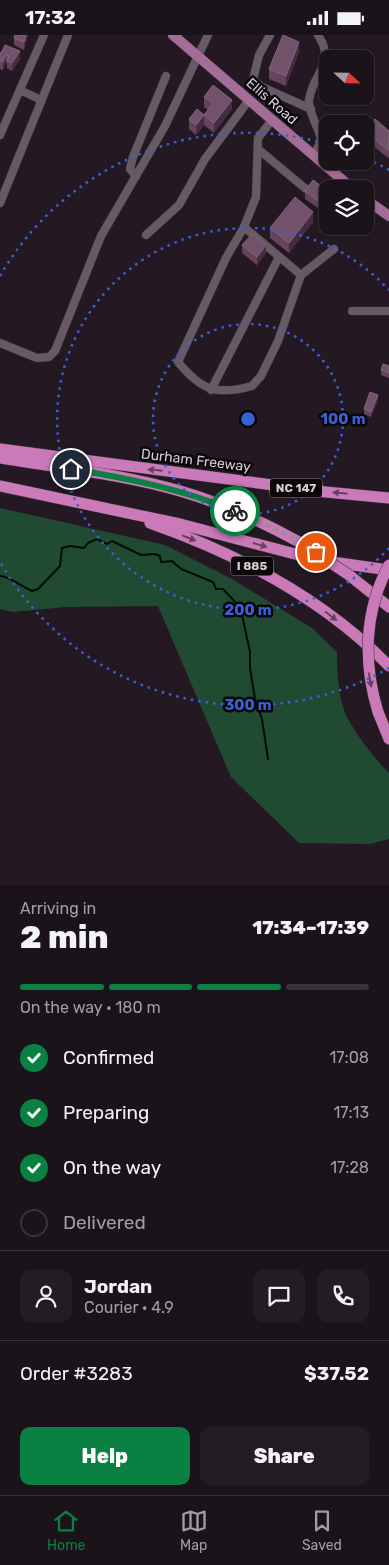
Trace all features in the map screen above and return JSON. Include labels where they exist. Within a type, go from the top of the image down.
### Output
[{"type":"highway","name":"Durham Freeway","points":[[0,449],[326,492],[389,498]]},
{"type":"highway","points":[[0,458],[109,476],[180,491],[242,513],[299,542],[349,575],[389,607]]},
{"type":"highway","name":"I 885","points":[[0,486],[93,505],[194,539],[252,566],[324,611],[389,667]]},
{"type":"highway","points":[[93,505],[180,524],[318,560],[389,570]]},
{"type":"highway","points":[[389,565],[376,595],[368,633],[369,673],[378,713],[389,739]]},
{"type":"main road","name":"Ellis Road","points":[[173,35],[342,180]]},
{"type":"main road","points":[[374,205],[389,216]]},
{"type":"street","points":[[0,135],[44,35]]},
{"type":"street","points":[[0,203],[68,35]]},
{"type":"street","points":[[0,343],[38,358],[49,357],[55,351],[101,236],[165,126],[208,35]]},
{"type":"street","points":[[270,35],[259,55],[253,80],[262,87],[311,109]]},
{"type":"street","points":[[314,156],[321,140],[309,100],[327,57],[325,45],[318,35]]},
{"type":"street","points":[[136,176],[130,169],[133,157],[166,76]]},
{"type":"street","points":[[20,90],[41,100]]},
{"type":"street","points":[[146,235],[179,205],[205,159],[249,100]]},
{"type":"street","points":[[272,120],[258,138],[256,197],[244,227],[226,258],[178,362],[193,380],[211,390],[242,389],[252,386],[261,376],[278,341],[301,275],[334,249]]},
{"type":"street","points":[[258,149],[306,189]]},
{"type":"street","points":[[244,227],[301,275]]},
{"type":"street","points":[[211,390],[279,257]]},
{"type":"street","points":[[352,311],[389,311]]},
{"type":"green space","points":[[0,508],[165,545],[232,579],[312,628],[337,652],[340,696],[347,718],[364,743],[389,773],[389,839],[370,844],[299,843],[231,777],[158,606],[65,607],[13,612],[0,609]]},
{"type":"building","points":[[15,35],[26,35],[24,42],[14,38]]},
{"type":"building","points":[[283,35],[299,42],[286,76],[269,69]]},
{"type":"building","points":[[5,45],[20,51],[12,63],[7,61],[9,56],[6,55],[3,62],[0,61],[0,53]]},
{"type":"building","points":[[213,85],[232,100],[214,123],[204,115],[213,103],[204,97]]},
{"type":"building","points":[[197,109],[204,115],[196,125],[189,119]]},
{"type":"building","points":[[375,119],[389,131],[388,150],[374,138]]},
{"type":"building","points":[[313,180],[319,184],[319,201],[305,191]]},
{"type":"building","points":[[295,197],[313,212],[289,243],[270,228]]},
{"type":"building","points":[[252,234],[266,245],[257,257],[242,245]]},
{"type":"building","points":[[383,364],[389,366],[389,373],[381,370]]},
{"type":"building","points":[[370,392],[378,395],[371,412],[364,409]]},
{"type":"waterway","points":[[0,576],[32,591],[38,589],[60,566],[62,548],[70,546],[84,548],[88,543],[97,539],[107,544],[112,541],[141,555],[155,554],[160,556],[161,562],[172,561],[181,569],[213,582],[216,589],[223,589],[239,606],[242,615],[250,652],[250,668],[255,699],[262,719],[268,759]]},
{"type":"way so far","points":[[235,511],[280,531],[316,552]]},
{"type":"route","points":[[71,469],[158,485],[201,497],[235,511]]}]
